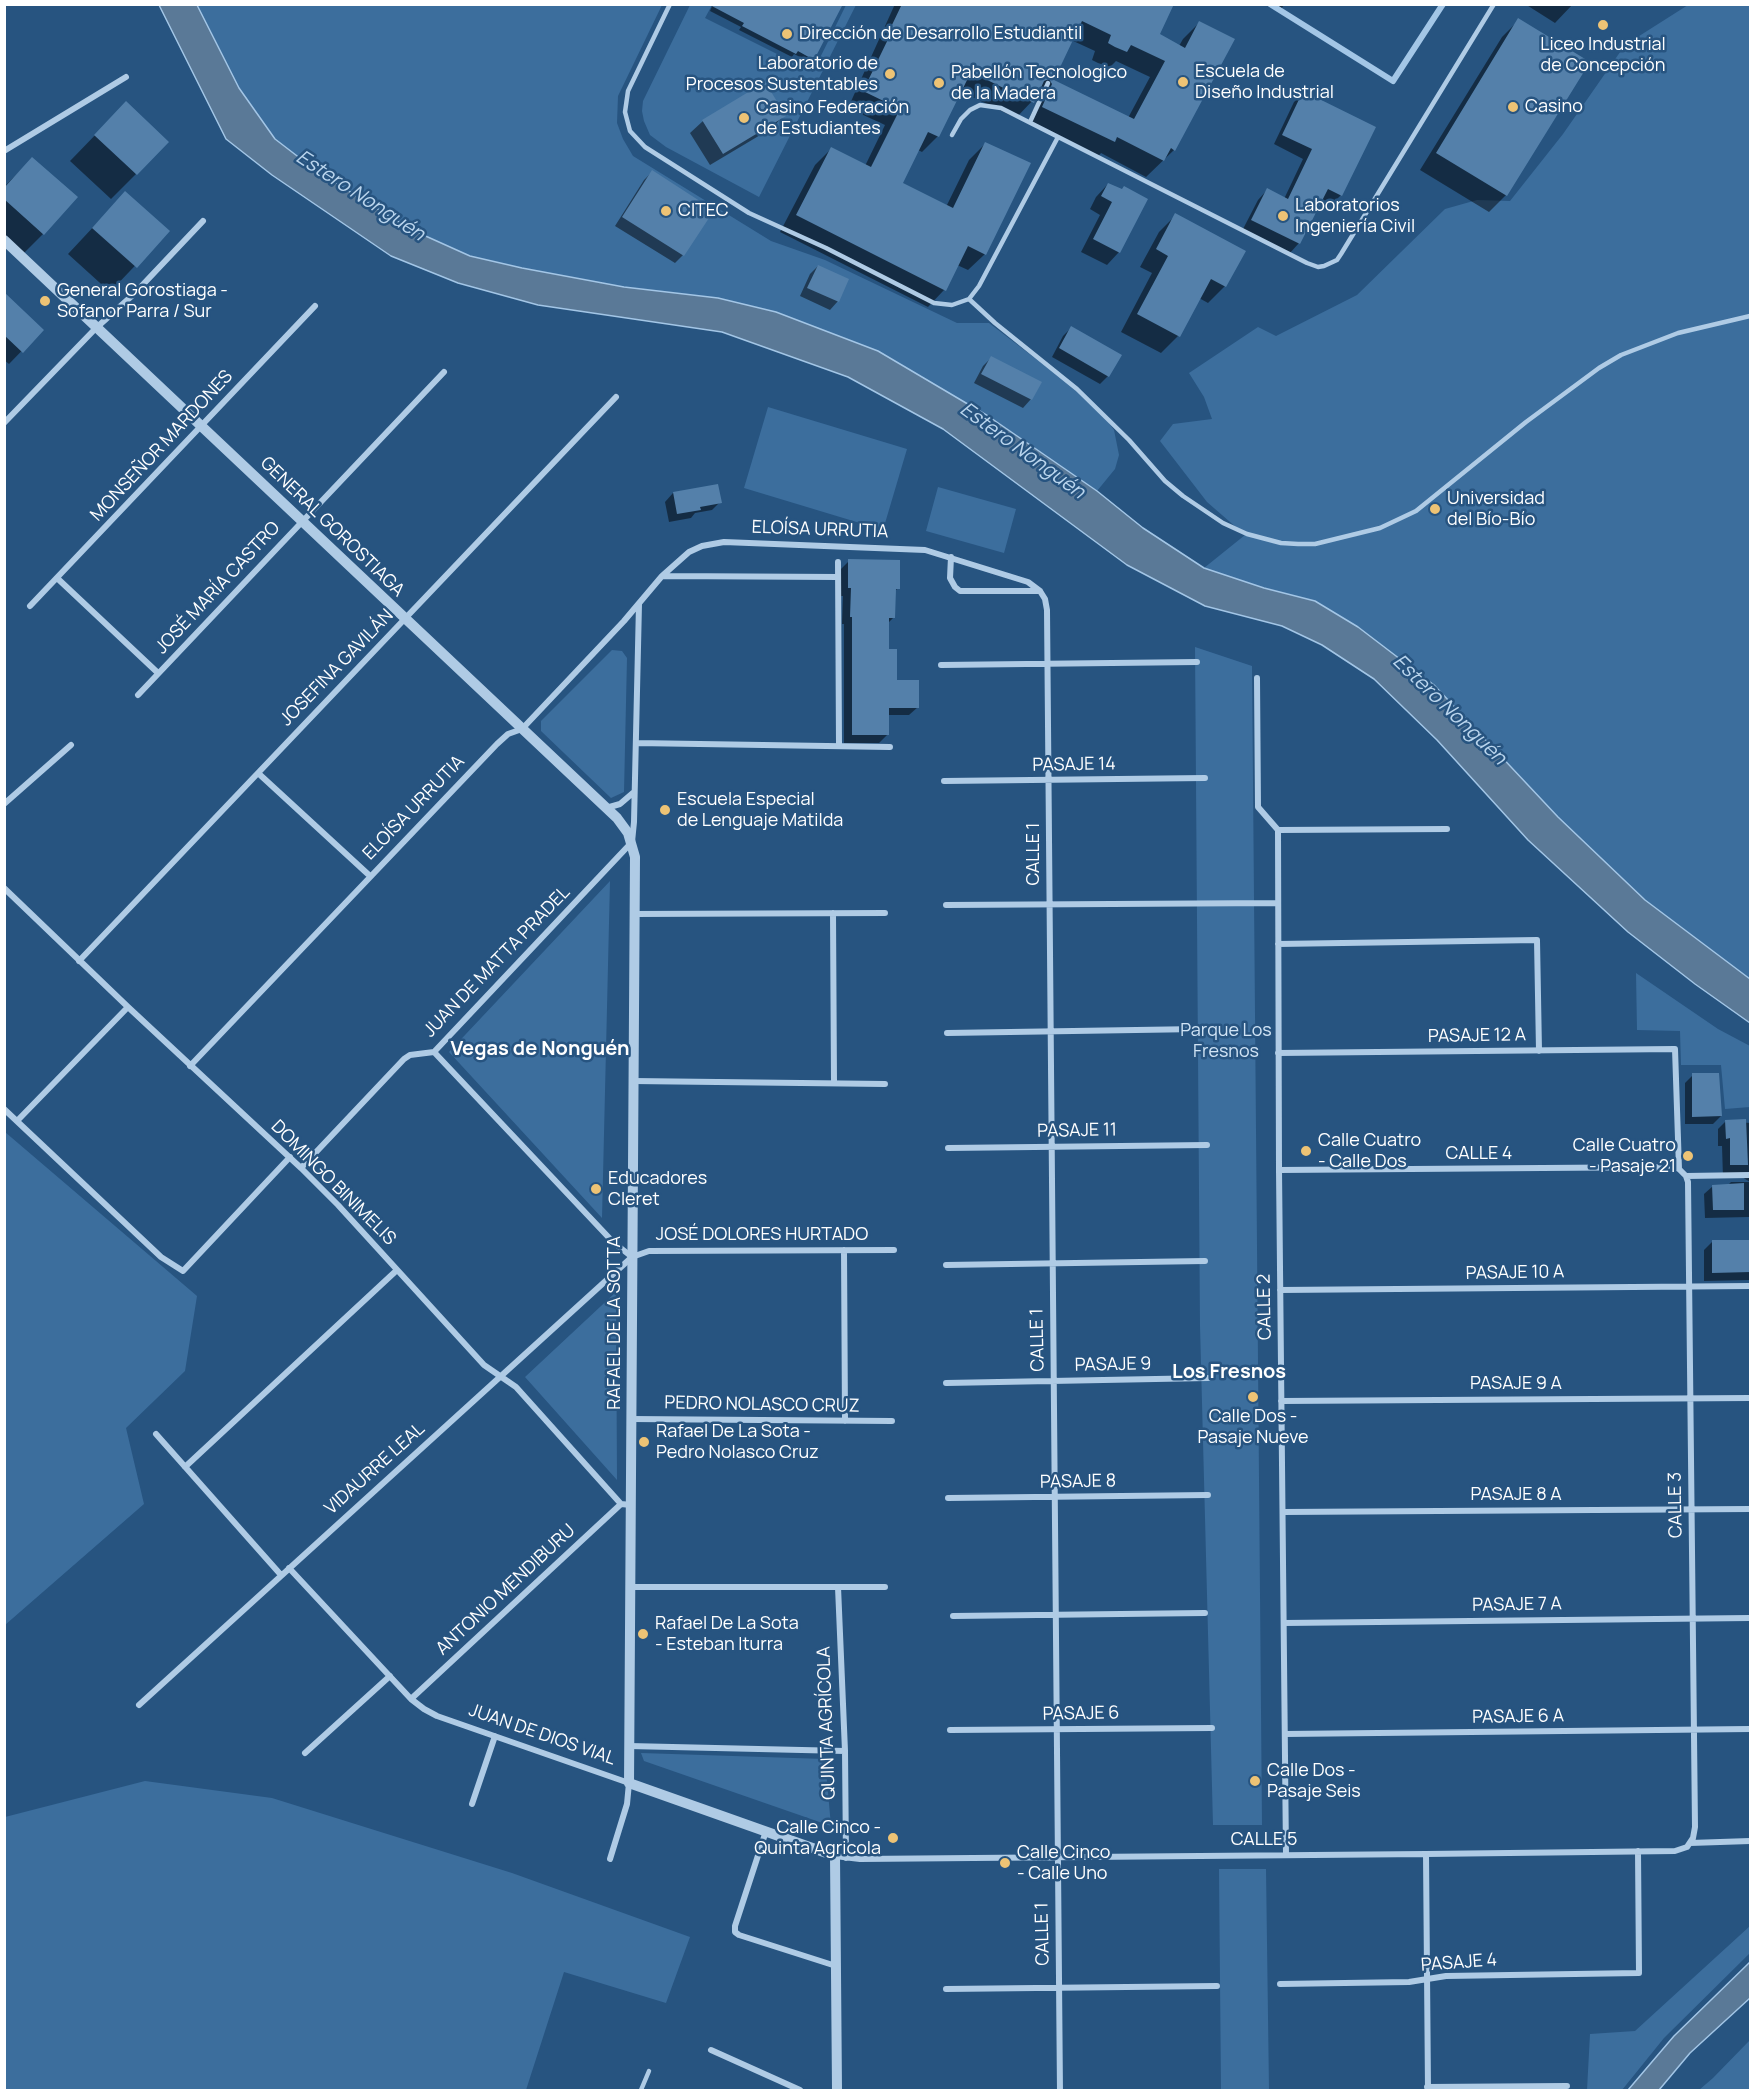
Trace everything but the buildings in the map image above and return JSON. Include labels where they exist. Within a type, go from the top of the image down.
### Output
[{"type":"street","points":[[4,151],[126,77]]},
{"type":"street","points":[[4,423],[96,328],[123,306],[203,221]]},
{"type":"street","name":"GENERAL GOROSTIAGA","points":[[4,240],[606,808],[623,825],[632,842]]},
{"type":"street","name":"MONSEÑOR MARDONES","points":[[30,606],[315,306]]},
{"type":"street","name":"JOSÉ MARÍA CASTRO","points":[[138,695],[444,372]]},
{"type":"street","name":"JOSEFINA GAVILÁN","points":[[80,961],[616,397]]},
{"type":"street","name":"ELOÍSA URRUTIA","points":[[190,1065],[496,744],[508,734],[522,729],[639,604],[662,576],[695,548],[724,542],[896,548],[925,550],[951,557]]},
{"type":"street","points":[[951,557],[1028,582],[1040,591],[960,591],[950,578],[951,557]]},
{"type":"street","points":[[838,562],[839,746]]},
{"type":"street","points":[[662,576],[838,577]]},
{"type":"street","points":[[57,578],[158,673]]},
{"type":"street","name":"CALLE 1","points":[[1040,591],[1046,604],[1047,663],[1060,2091]]},
{"type":"street","name":"RAFAEL DE LA SOTTA","points":[[629,1783],[630,1587],[626,1505],[631,1419],[634,914],[632,842],[639,604]]},
{"type":"street","points":[[941,665],[1197,662]]},
{"type":"street","points":[[1257,678],[1258,807],[1278,830],[1447,829]]},
{"type":"street","points":[[636,743],[890,747]]},
{"type":"street","points":[[4,804],[70,746]]},
{"type":"street","points":[[258,773],[370,876]]},
{"type":"street","name":"PASAJE 14","points":[[944,781],[1204,778]]},
{"type":"street","points":[[606,808],[620,804],[635,791]]},
{"type":"street","name":"CALLE 2","points":[[1278,830],[1286,1854]]},
{"type":"street","name":"JUAN DE MATTA PRADEL","points":[[301,1168],[404,1059],[410,1055],[434,1052],[632,842]]},
{"type":"street","name":"DOMINGO BINIMELIS","points":[[4,888],[290,1157],[484,1365],[516,1387],[626,1505]]},
{"type":"street","points":[[946,905],[1278,903]]},
{"type":"street","points":[[833,913],[834,1083]]},
{"type":"street","points":[[634,914],[885,913]]},
{"type":"street","points":[[1278,944],[1537,940],[1539,1051]]},
{"type":"street","points":[[17,1121],[128,1007]]},
{"type":"street","points":[[947,1033],[1199,1029]]},
{"type":"street","name":"PASAJE 12 A","points":[[1278,1053],[1676,1049],[1679,1169]]},
{"type":"street","points":[[434,1052],[613,1242],[632,1257]]},
{"type":"street","points":[[633,1081],[885,1084]]},
{"type":"street","points":[[4,1109],[161,1257],[183,1271],[290,1157]]},
{"type":"street","name":"PASAJE 11","points":[[948,1148],[1207,1144]]},
{"type":"street","name":"CALLE 4","points":[[1279,1170],[1662,1167],[1679,1169]]},
{"type":"street","points":[[1679,1169],[1686,1176],[1750,1175]]},
{"type":"street","name":"CALLE 3","points":[[1686,1176],[1695,1833],[1690,1843]]},
{"type":"street","points":[[844,1250],[845,1421]]},
{"type":"street","name":"JOSÉ DOLORES HURTADO","points":[[632,1257],[649,1251],[894,1250]]},
{"type":"street","name":"VIDAURRE LEAL","points":[[140,1705],[632,1257]]},
{"type":"street","points":[[946,1265],[1204,1261]]},
{"type":"street","points":[[185,1467],[397,1270]]},
{"type":"street","name":"PASAJE 10 A","points":[[1280,1290],[1750,1286]]},
{"type":"street","name":"PASAJE 9","points":[[946,1383],[1208,1378]]},
{"type":"street","name":"PASAJE 9 A","points":[[1281,1401],[1750,1398]]},
{"type":"street","name":"PEDRO NOLASCO CRUZ","points":[[631,1419],[892,1421]]},
{"type":"street","points":[[156,1434],[281,1575]]},
{"type":"street","name":"PASAJE 8","points":[[948,1498],[1208,1495]]},
{"type":"street","name":"ANTONIO MENDIBURU","points":[[411,1699],[626,1505]]},
{"type":"street","name":"PASAJE 8 A","points":[[1282,1512],[1750,1509]]},
{"type":"street","name":"JUAN DE DIOS VIAL","points":[[289,1568],[411,1699],[437,1716],[841,1857]]},
{"type":"street","points":[[630,1587],[885,1587]]},
{"type":"street","name":"QUINTA AGRÍCOLA","points":[[837,2091],[836,1966],[845,1751],[838,1587]]},
{"type":"street","points":[[953,1616],[1205,1613]]},
{"type":"street","name":"PASAJE 7 A","points":[[1284,1623],[1750,1618]]},
{"type":"street","points":[[304,1753],[390,1676]]},
{"type":"street","name":"PASAJE 6","points":[[950,1730],[1212,1728]]},
{"type":"street","name":"PASAJE 6 A","points":[[1285,1734],[1750,1730]]},
{"type":"street","points":[[472,1804],[495,1736]]},
{"type":"street","points":[[629,1746],[845,1751]]},
{"type":"street","points":[[610,1859],[627,1804],[629,1783]]},
{"type":"street","points":[[766,1832],[735,1932],[836,1966]]},
{"type":"street","name":"CALLE 5","points":[[841,1857],[1676,1851],[1682,1850],[1690,1843],[1750,1841]]},
{"type":"street","name":"PASAJE 4","points":[[1281,1984],[1409,1982],[1446,1976],[1639,1973],[1638,1851]]},
{"type":"street","points":[[1425,1854],[1427,2089],[1567,2086]]},
{"type":"street","points":[[946,1989],[1217,1986]]},
{"type":"street","points":[[711,2050],[800,2091]]},
{"type":"lane","points":[[670,4],[628,91],[625,111],[630,131],[645,147],[749,213],[826,248],[934,303],[952,305],[969,300],[979,286],[1058,137]]},
{"type":"lane","points":[[952,135],[961,119],[970,110],[980,105],[1001,108],[1312,266],[1331,264],[1341,254],[1494,4]]},
{"type":"lane","points":[[1030,122],[1048,83]]},
{"type":"lane","points":[[969,300],[1077,389],[1183,496],[1224,523],[1247,534],[1281,543],[1298,544],[1316,544],[1380,528],[1416,511],[1526,422],[1599,368],[1621,355],[1678,333],[1750,316]]},
{"type":"lane","points":[[641,2091],[649,2071]]},
{"type":"green space","points":[[197,5],[662,5],[618,96],[617,123],[633,156],[771,241],[825,260],[957,323],[989,323],[1095,404],[1114,430],[1119,455],[1115,469],[1097,491],[988,416],[878,351],[776,312],[718,298],[624,287],[522,268],[470,256],[410,229],[318,172],[275,139],[239,88]]},
{"type":"green space","points":[[690,5],[712,5],[705,18],[813,72],[846,5],[856,5],[759,197],[666,147],[650,135],[644,121],[643,101]]},
{"type":"green space","points":[[1688,5],[1750,5],[1750,979],[1645,900],[1558,817],[1474,726],[1315,601],[1264,588],[1204,568],[1245,535],[1207,502],[1160,441],[1173,424],[1212,419],[1204,397],[1189,373],[1258,327],[1276,336],[1357,295],[1445,209],[1477,200],[1510,201],[1563,134],[1625,45]]},
{"type":"green space","points":[[768,407],[907,449],[883,530],[744,488]]},
{"type":"green space","points":[[938,487],[1016,509],[1004,553],[926,531]]},
{"type":"green space","name":"Parque Los Fresnos","points":[[1195,647],[1252,666],[1262,1825],[1213,1825],[1200,1326]]},
{"type":"green space","points":[[612,650],[622,651],[627,658],[624,792],[611,798],[541,731],[541,721]]},
{"type":"green space","points":[[610,881],[602,1218],[449,1052]]},
{"type":"green space","points":[[1636,973],[1718,1029],[1750,1046],[1750,1107],[1725,1109],[1721,1065],[1681,1065],[1680,1031],[1637,1030]]},
{"type":"green space","points":[[5,1132],[197,1296],[185,1371],[126,1428],[144,1504],[5,1625]]},
{"type":"green space","points":[[616,1292],[617,1480],[525,1377]]},
{"type":"green space","points":[[641,1753],[825,1759],[831,1826],[644,1761]]},
{"type":"green space","points":[[145,1781],[272,1798],[512,1873],[690,1937],[666,2003],[564,1972],[526,2090],[5,2090],[5,1817]]},
{"type":"green space","points":[[1219,1869],[1266,1869],[1269,2090],[1221,2090]]},
{"type":"green space","points":[[1750,1926],[1750,1953],[1664,2038],[1622,2090],[1587,2090],[1590,2034],[1635,2031]]},
{"type":"green space","points":[[1750,2040],[1750,2090],[1699,2090],[1713,2078]]},
{"type":"water","name":"Estero Nonguén","points":[[159,5],[197,5],[239,88],[275,139],[318,172],[410,229],[470,256],[522,268],[624,287],[718,298],[776,312],[878,351],[988,416],[1097,491],[1143,528],[1204,568],[1264,588],[1315,601],[1358,627],[1434,685],[1558,817],[1645,900],[1750,979],[1750,1023],[1628,932],[1528,840],[1437,740],[1374,679],[1322,645],[1282,626],[1205,606],[1127,565],[943,429],[848,377],[722,332],[538,305],[458,283],[391,256],[272,175],[226,139]]},
{"type":"water","points":[[1750,1962],[1750,1998],[1690,2053],[1659,2090],[1628,2090],[1674,2036]]},
{"type":"waterway","points":[[1270,4],[1393,81],[1443,4]]},
{"type":"place","name":"Liceo Industrial de Concepción","points":[[1603,25]]},
{"type":"place","name":"Dirección de Desarrollo Estudiantil","points":[[787,34]]},
{"type":"place","name":"Laboratorio de Procesos Sustentables","points":[[890,74]]},
{"type":"place","name":"Escuela de Diseño Industrial","points":[[1183,82]]},
{"type":"place","name":"Pabellón Tecnologico de la Madera","points":[[939,83]]},
{"type":"place","name":"Casino","points":[[1513,107]]},
{"type":"place","name":"Casino Federación de Estudiantes","points":[[744,118]]},
{"type":"place","name":"CITEC","points":[[666,211]]},
{"type":"place","name":"Laboratorios Ingeniería Civil","points":[[1283,216]]},
{"type":"place","name":"General Gorostiaga - Sofanor Parra / Sur","points":[[45,301]]},
{"type":"place","name":"Universidad del Bío-Bío","points":[[1435,509]]},
{"type":"place","name":"Escuela Especial de Lenguaje Matilda","points":[[665,810]]},
{"type":"place","name":"Calle Cuatro - Calle Dos","points":[[1306,1151]]},
{"type":"place","name":"Calle Cuatro - Pasaje 21","points":[[1688,1156]]},
{"type":"place","name":"Educadores Cleret","points":[[596,1189]]},
{"type":"place","name":"Calle Dos - Pasaje Nueve","points":[[1253,1397]]},
{"type":"place","name":"Rafael De La Sota - Pedro Nolasco Cruz","points":[[644,1442]]},
{"type":"place","name":"Rafael De La Sota - Esteban Iturra","points":[[643,1634]]},
{"type":"place","name":"Calle Dos - Pasaje Seis","points":[[1255,1781]]},
{"type":"place","name":"Calle Cinco - Quinta Agricola","points":[[893,1838]]},
{"type":"place","name":"Calle Cinco - Calle Uno","points":[[1005,1863]]},
{"type":"district","name":"Vegas de Nonguén","points":[[540,1049]]},
{"type":"district","name":"Los Fresnos","points":[[1229,1372]]}]
